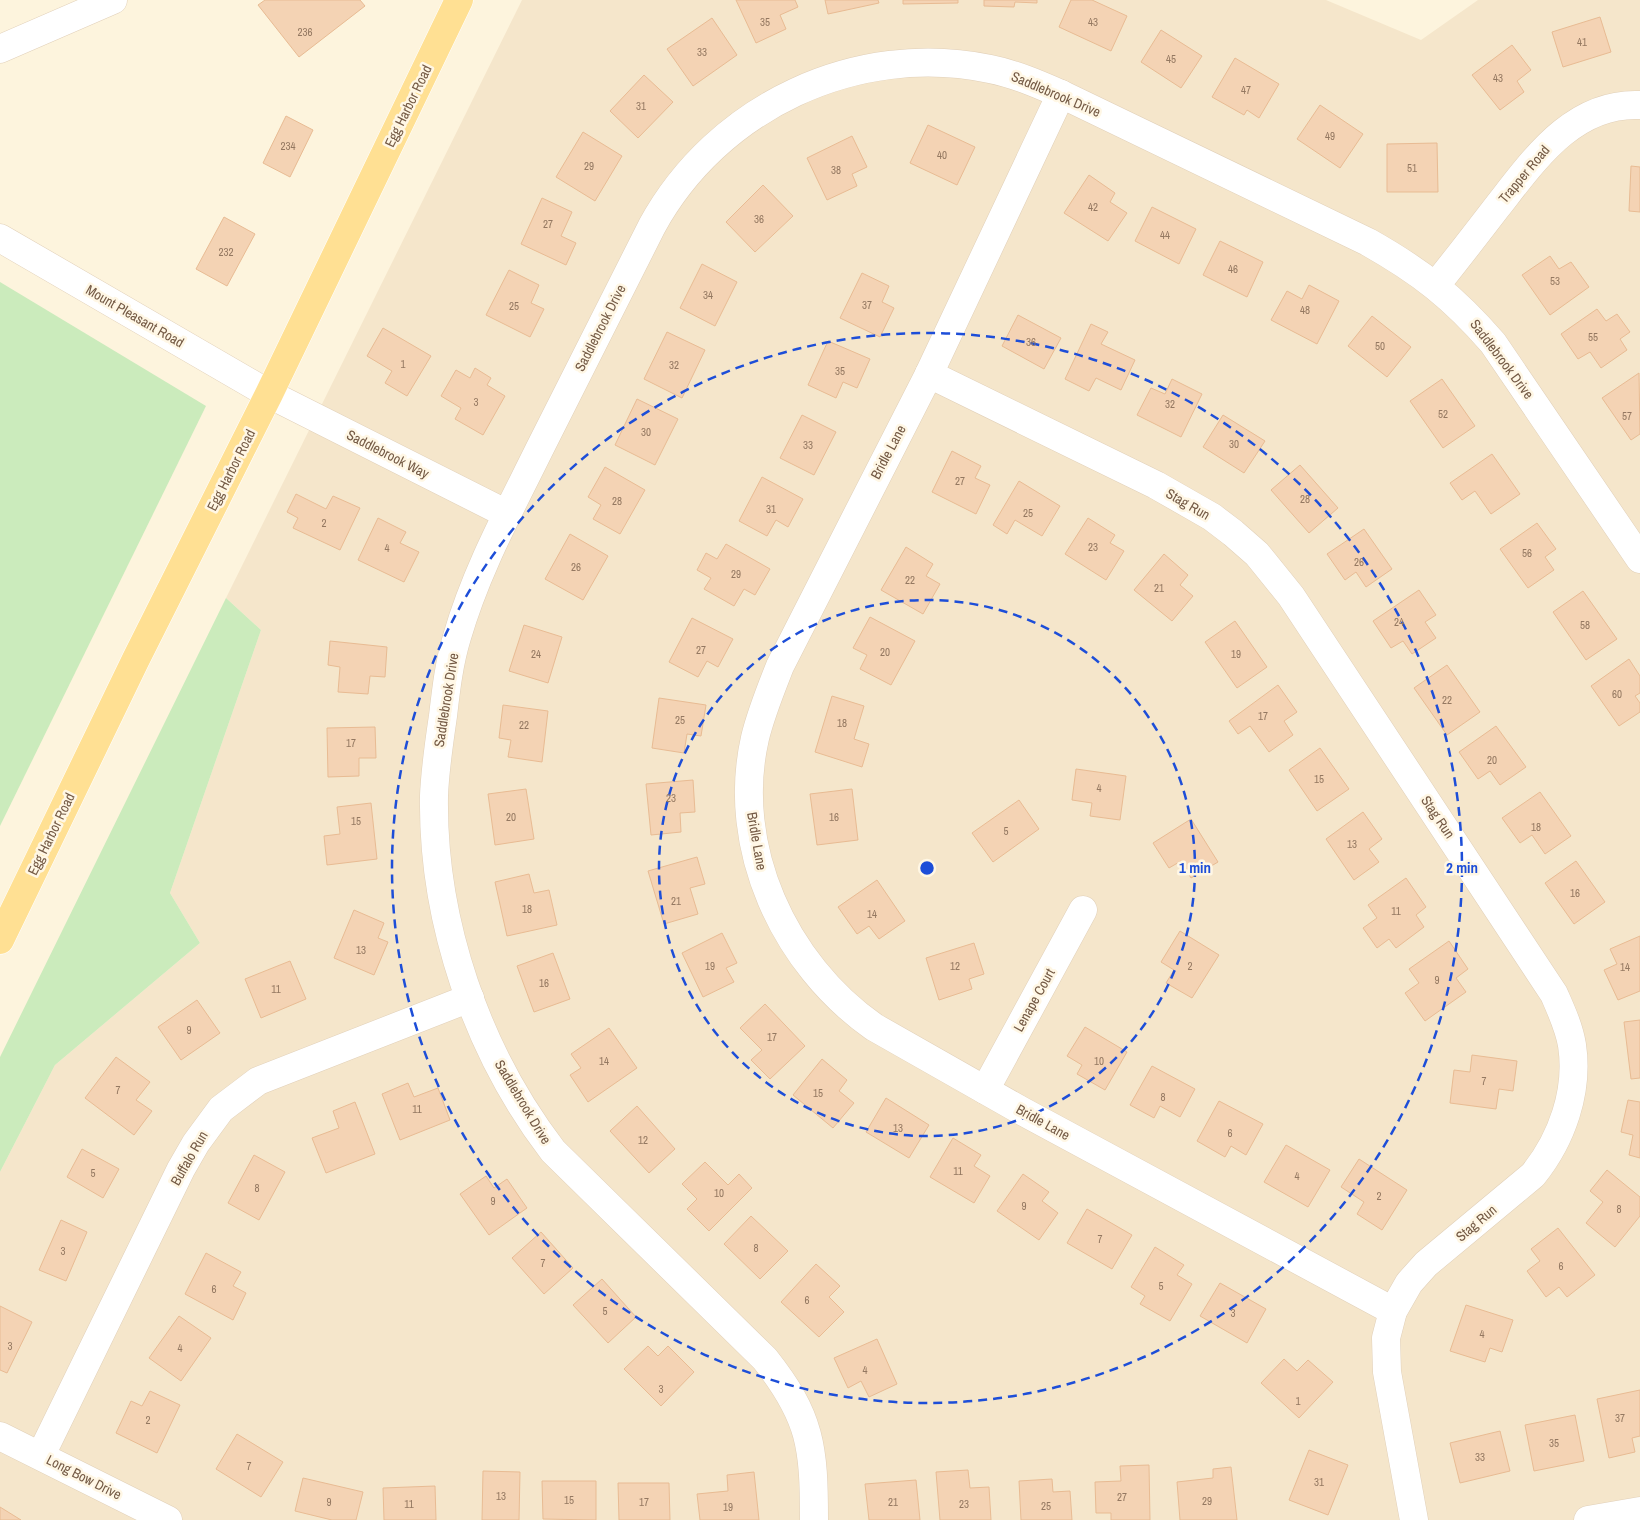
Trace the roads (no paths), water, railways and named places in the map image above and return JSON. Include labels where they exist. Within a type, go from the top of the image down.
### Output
[{"type":"main road","name":"Egg Harbor Road","points":[[0,940],[140,651],[269,394],[459,0]]},
{"type":"street","points":[[0,49],[113,0]]},
{"type":"street","name":"Saddlebrook Drive","points":[[814,1520],[814,1469],[810,1445],[804,1420],[780,1378],[765,1359],[553,1151],[535,1128],[504,1074],[470,998],[457,957],[440,882],[434,796],[437,753],[449,670],[456,638],[486,558],[507,514],[666,199],[684,176],[722,138],[774,101],[832,78],[866,68],[934,63],[974,66],[1022,78],[1061,94],[1368,242],[1400,260],[1436,285],[1467,313],[1493,343],[1640,559]]},
{"type":"street","name":"Bridle Lane","points":[[1061,94],[929,374],[780,666],[755,739],[750,800],[759,860],[768,892],[797,949],[817,976],[839,1000],[874,1027],[985,1090],[1393,1311]]},
{"type":"street","name":"Trapper Road","points":[[1436,285],[1531,164],[1558,136],[1594,113],[1614,107],[1640,104]]},
{"type":"street","name":"Mount Pleasant Road","points":[[0,238],[269,394]]},
{"type":"street","name":"Stag Run","points":[[929,374],[1156,485],[1212,517],[1234,533],[1257,554],[1291,596],[1554,994],[1566,1022],[1572,1046],[1573,1073],[1565,1119],[1557,1139],[1546,1158],[1533,1175],[1426,1264],[1409,1283],[1393,1311],[1386,1338],[1387,1372],[1414,1520]]},
{"type":"street","name":"Saddlebrook Way","points":[[269,394],[507,514]]},
{"type":"street","name":"Lenape Court","points":[[985,1090],[1083,910]]},
{"type":"street","name":"Buffalo Run","points":[[41,1456],[181,1169],[196,1143],[221,1109],[258,1081],[470,998]]},
{"type":"street","name":"Long Bow Drive","points":[[0,1436],[168,1520]]},
{"type":"street","points":[[1588,1520],[1640,1511]]}]
